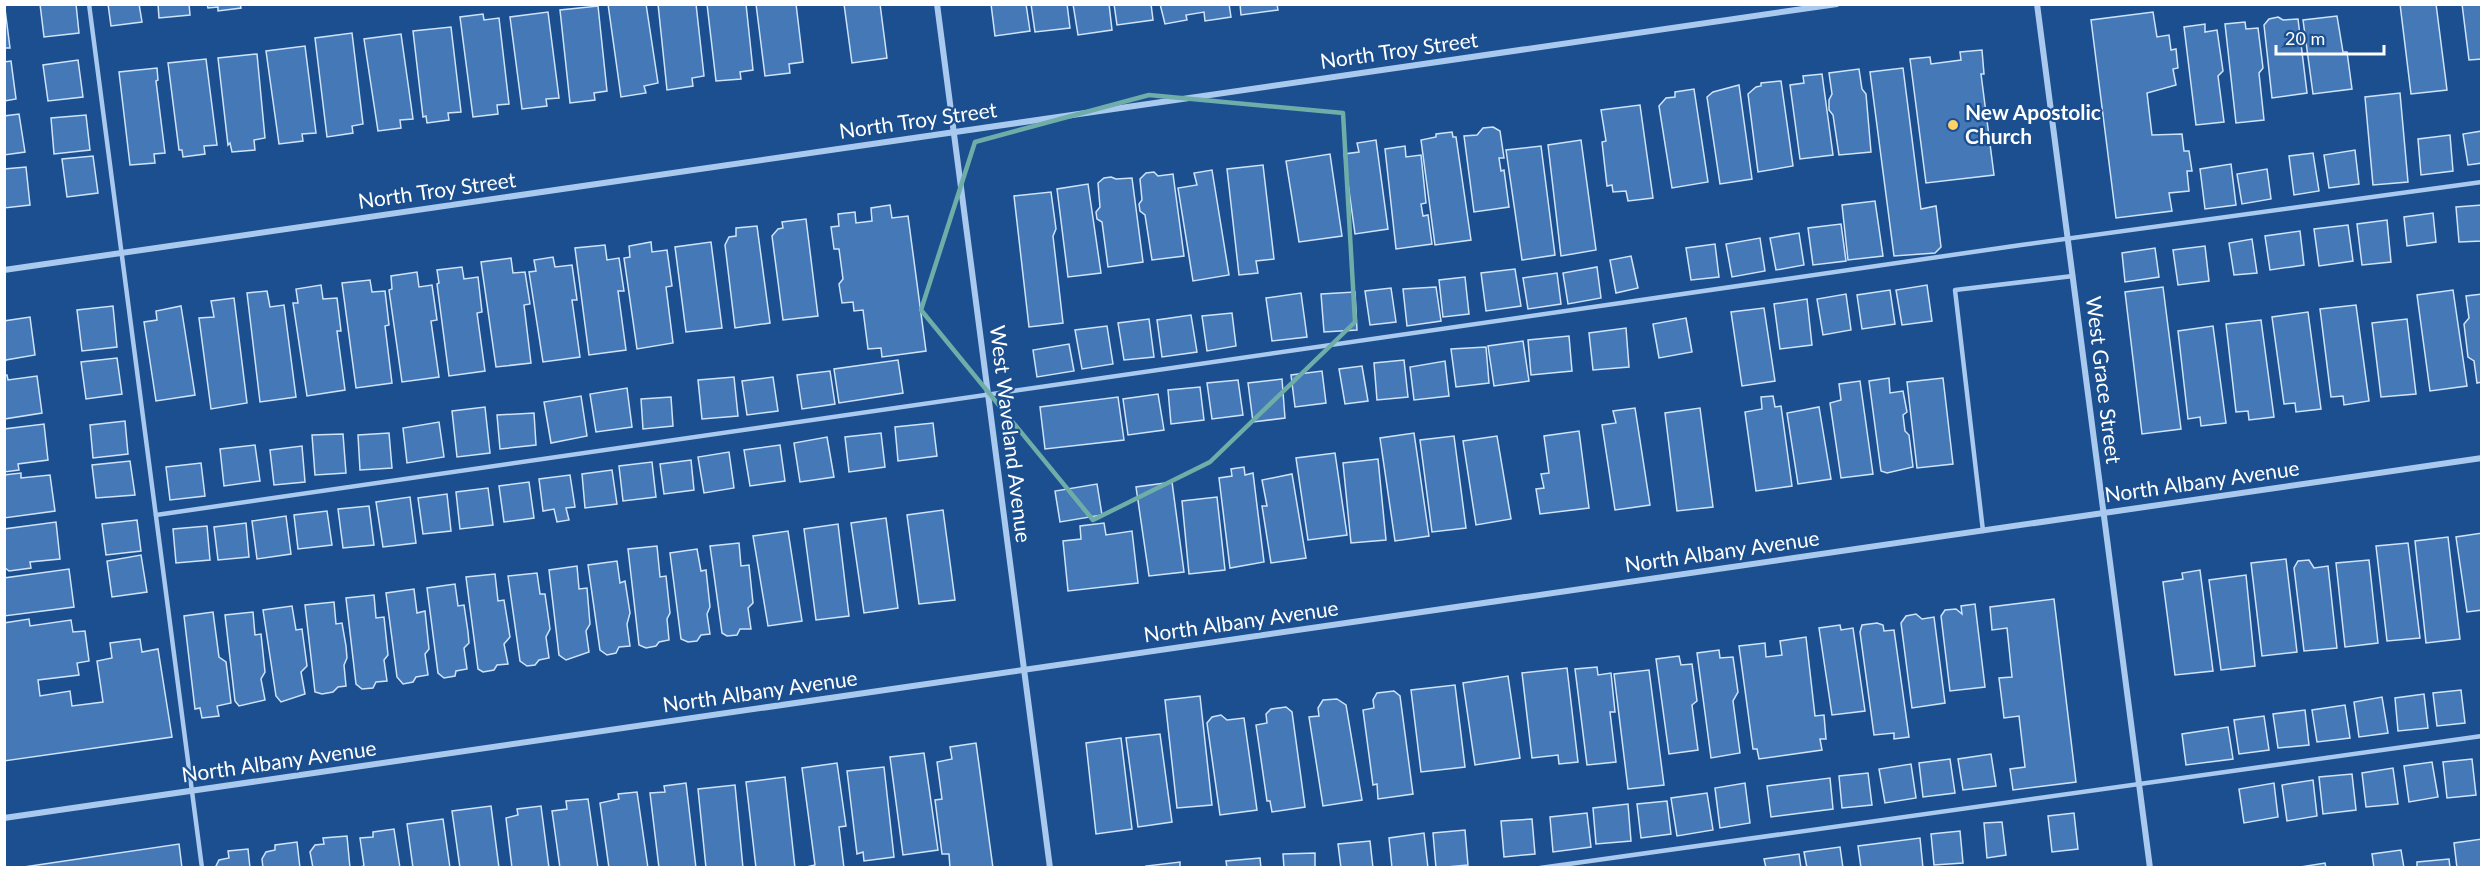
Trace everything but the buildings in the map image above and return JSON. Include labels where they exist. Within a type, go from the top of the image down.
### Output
[{"type":"street","name":"West Waveland Avenue","points":[[937,4],[1050,867]]},
{"type":"street","name":"North Troy Street","points":[[4,270],[1837,4]]},
{"type":"street","name":"West Grace Street","points":[[2037,4],[2150,867]]},
{"type":"street","name":"North Albany Avenue","points":[[4,818],[2481,458]]},
{"type":"lane","points":[[89,4],[202,867]]},
{"type":"lane","points":[[156,515],[2068,238],[2481,182]]},
{"type":"lane","points":[[1983,531],[1955,290],[2073,276]]},
{"type":"lane","points":[[1540,867],[2481,736]]},
{"type":"highlighted area","points":[[1149,95],[1343,113],[1355,322],[1210,462],[1093,520],[921,310],[975,142]]},
{"type":"place","name":"New Apostolic Church","points":[[1953,125]]}]
